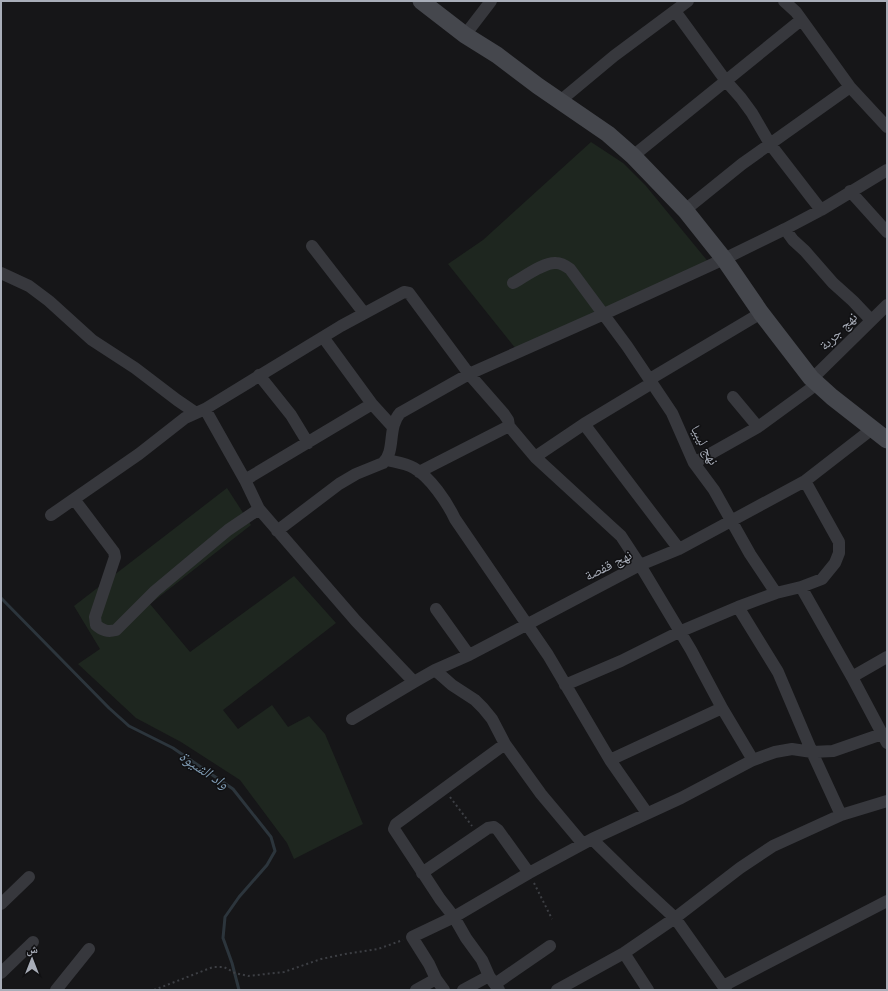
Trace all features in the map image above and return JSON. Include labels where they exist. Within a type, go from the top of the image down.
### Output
[{"type":"main road","points":[[421,1],[465,35],[497,55],[608,134],[633,156],[657,179],[685,210],[724,259],[761,313],[814,381],[887,440]]},
{"type":"street","points":[[465,35],[491,1]]},
{"type":"street","points":[[560,101],[614,56],[688,1]]},
{"type":"street","points":[[784,1],[802,20],[850,87],[887,128]]},
{"type":"street","points":[[675,11],[726,82],[741,98],[752,113],[770,144],[821,210]]},
{"type":"street","points":[[633,156],[802,20]]},
{"type":"street","points":[[685,210],[742,164],[850,87]]},
{"type":"street","points":[[277,531],[339,484],[356,474],[387,460],[392,426],[400,413],[469,374],[724,259],[785,229],[821,210],[850,191],[887,170]]},
{"type":"street","points":[[850,191],[887,232]]},
{"type":"street","points":[[785,229],[793,240],[805,251],[833,283],[871,320]]},
{"type":"street","points":[[312,246],[364,313]]},
{"type":"street","name":"نهج ليبيا","points":[[513,283],[548,264],[556,262],[565,265],[570,269],[604,314],[672,414],[694,463],[714,490],[750,554],[776,593]]},
{"type":"street","points":[[1,273],[29,286],[49,301],[72,324],[92,340],[135,368],[177,400],[201,411],[245,480],[259,509],[356,621],[414,682]]},
{"type":"street","points":[[51,516],[139,454],[185,418],[201,411],[364,313],[404,292],[409,293],[469,374],[504,414],[508,420],[509,426],[535,457],[618,533],[691,650],[722,708],[753,760]]},
{"type":"street","name":"نهج جربة","points":[[694,463],[758,427],[814,381],[819,372],[887,305]]},
{"type":"street","points":[[535,457],[651,381],[761,313]]},
{"type":"street","points":[[323,337],[372,404],[392,426]]},
{"type":"street","points":[[259,375],[291,415],[308,443]]},
{"type":"street","points":[[733,397],[758,427]]},
{"type":"street","points":[[245,480],[372,404]]},
{"type":"street","points":[[584,424],[679,549]]},
{"type":"street","points":[[419,472],[509,426]]},
{"type":"street","name":"نهج قفصة","points":[[352,719],[435,670],[469,655],[640,566],[679,549],[805,481],[872,429]]},
{"type":"street","points":[[387,460],[407,465],[419,472],[440,494],[528,624],[610,760],[647,813]]},
{"type":"street","points":[[566,685],[679,632],[738,607],[776,593],[802,587],[822,579],[835,563],[840,553],[840,542],[805,481]]},
{"type":"street","points":[[74,499],[114,552],[115,557],[95,617],[96,625],[105,631],[116,630],[155,591],[228,530],[259,509]]},
{"type":"street","points":[[444,990],[412,937],[454,917],[529,873],[588,841],[681,798],[753,760],[775,752],[792,749],[812,752],[833,751],[884,739],[852,677],[802,587]]},
{"type":"street","points":[[738,607],[778,672],[841,815]]},
{"type":"street","points":[[436,609],[469,655]]},
{"type":"street","points":[[852,677],[887,657]]},
{"type":"street","points":[[435,670],[479,704],[492,719],[505,744],[541,794],[588,841],[634,880],[675,918],[725,988],[887,901]]},
{"type":"street","points":[[610,760],[722,708]]},
{"type":"street","points":[[494,983],[482,960],[466,938],[454,917],[422,873],[394,829],[396,824],[505,744]]},
{"type":"street","points":[[558,990],[624,953],[675,918],[740,868],[773,846],[841,815],[887,801]]},
{"type":"street","points":[[422,873],[488,828],[494,827],[498,830],[529,873]]},
{"type":"street","points":[[1,904],[29,877]]},
{"type":"street","points":[[1,973],[33,942]]},
{"type":"street","points":[[463,990],[494,983],[550,946]]},
{"type":"street","points":[[56,990],[89,949]]},
{"type":"street","points":[[624,953],[648,990]]},
{"type":"street","points":[[416,990],[436,979]]},
{"type":"path","points":[[444,788],[478,835]]},
{"type":"path","points":[[529,873],[552,919]]},
{"type":"path","points":[[154,990],[213,967],[224,967],[235,973],[248,976],[284,972],[327,958],[378,949],[412,937]]},
{"type":"shaded area","points":[[591,142],[623,163],[646,186],[710,264],[516,349],[448,264],[483,240]]},
{"type":"shaded area","points":[[227,488],[251,525],[150,604],[190,652],[294,576],[336,623],[223,710],[238,729],[272,705],[288,727],[309,716],[325,734],[363,824],[294,859],[287,843],[240,780],[181,742],[136,718],[78,664],[100,649],[74,606]]},
{"type":"waterway","name":"واد الشيوة","points":[[1,598],[109,708],[129,726],[173,748],[233,789],[271,837],[275,851],[267,865],[239,897],[225,917],[223,938],[232,963],[239,990]]}]
